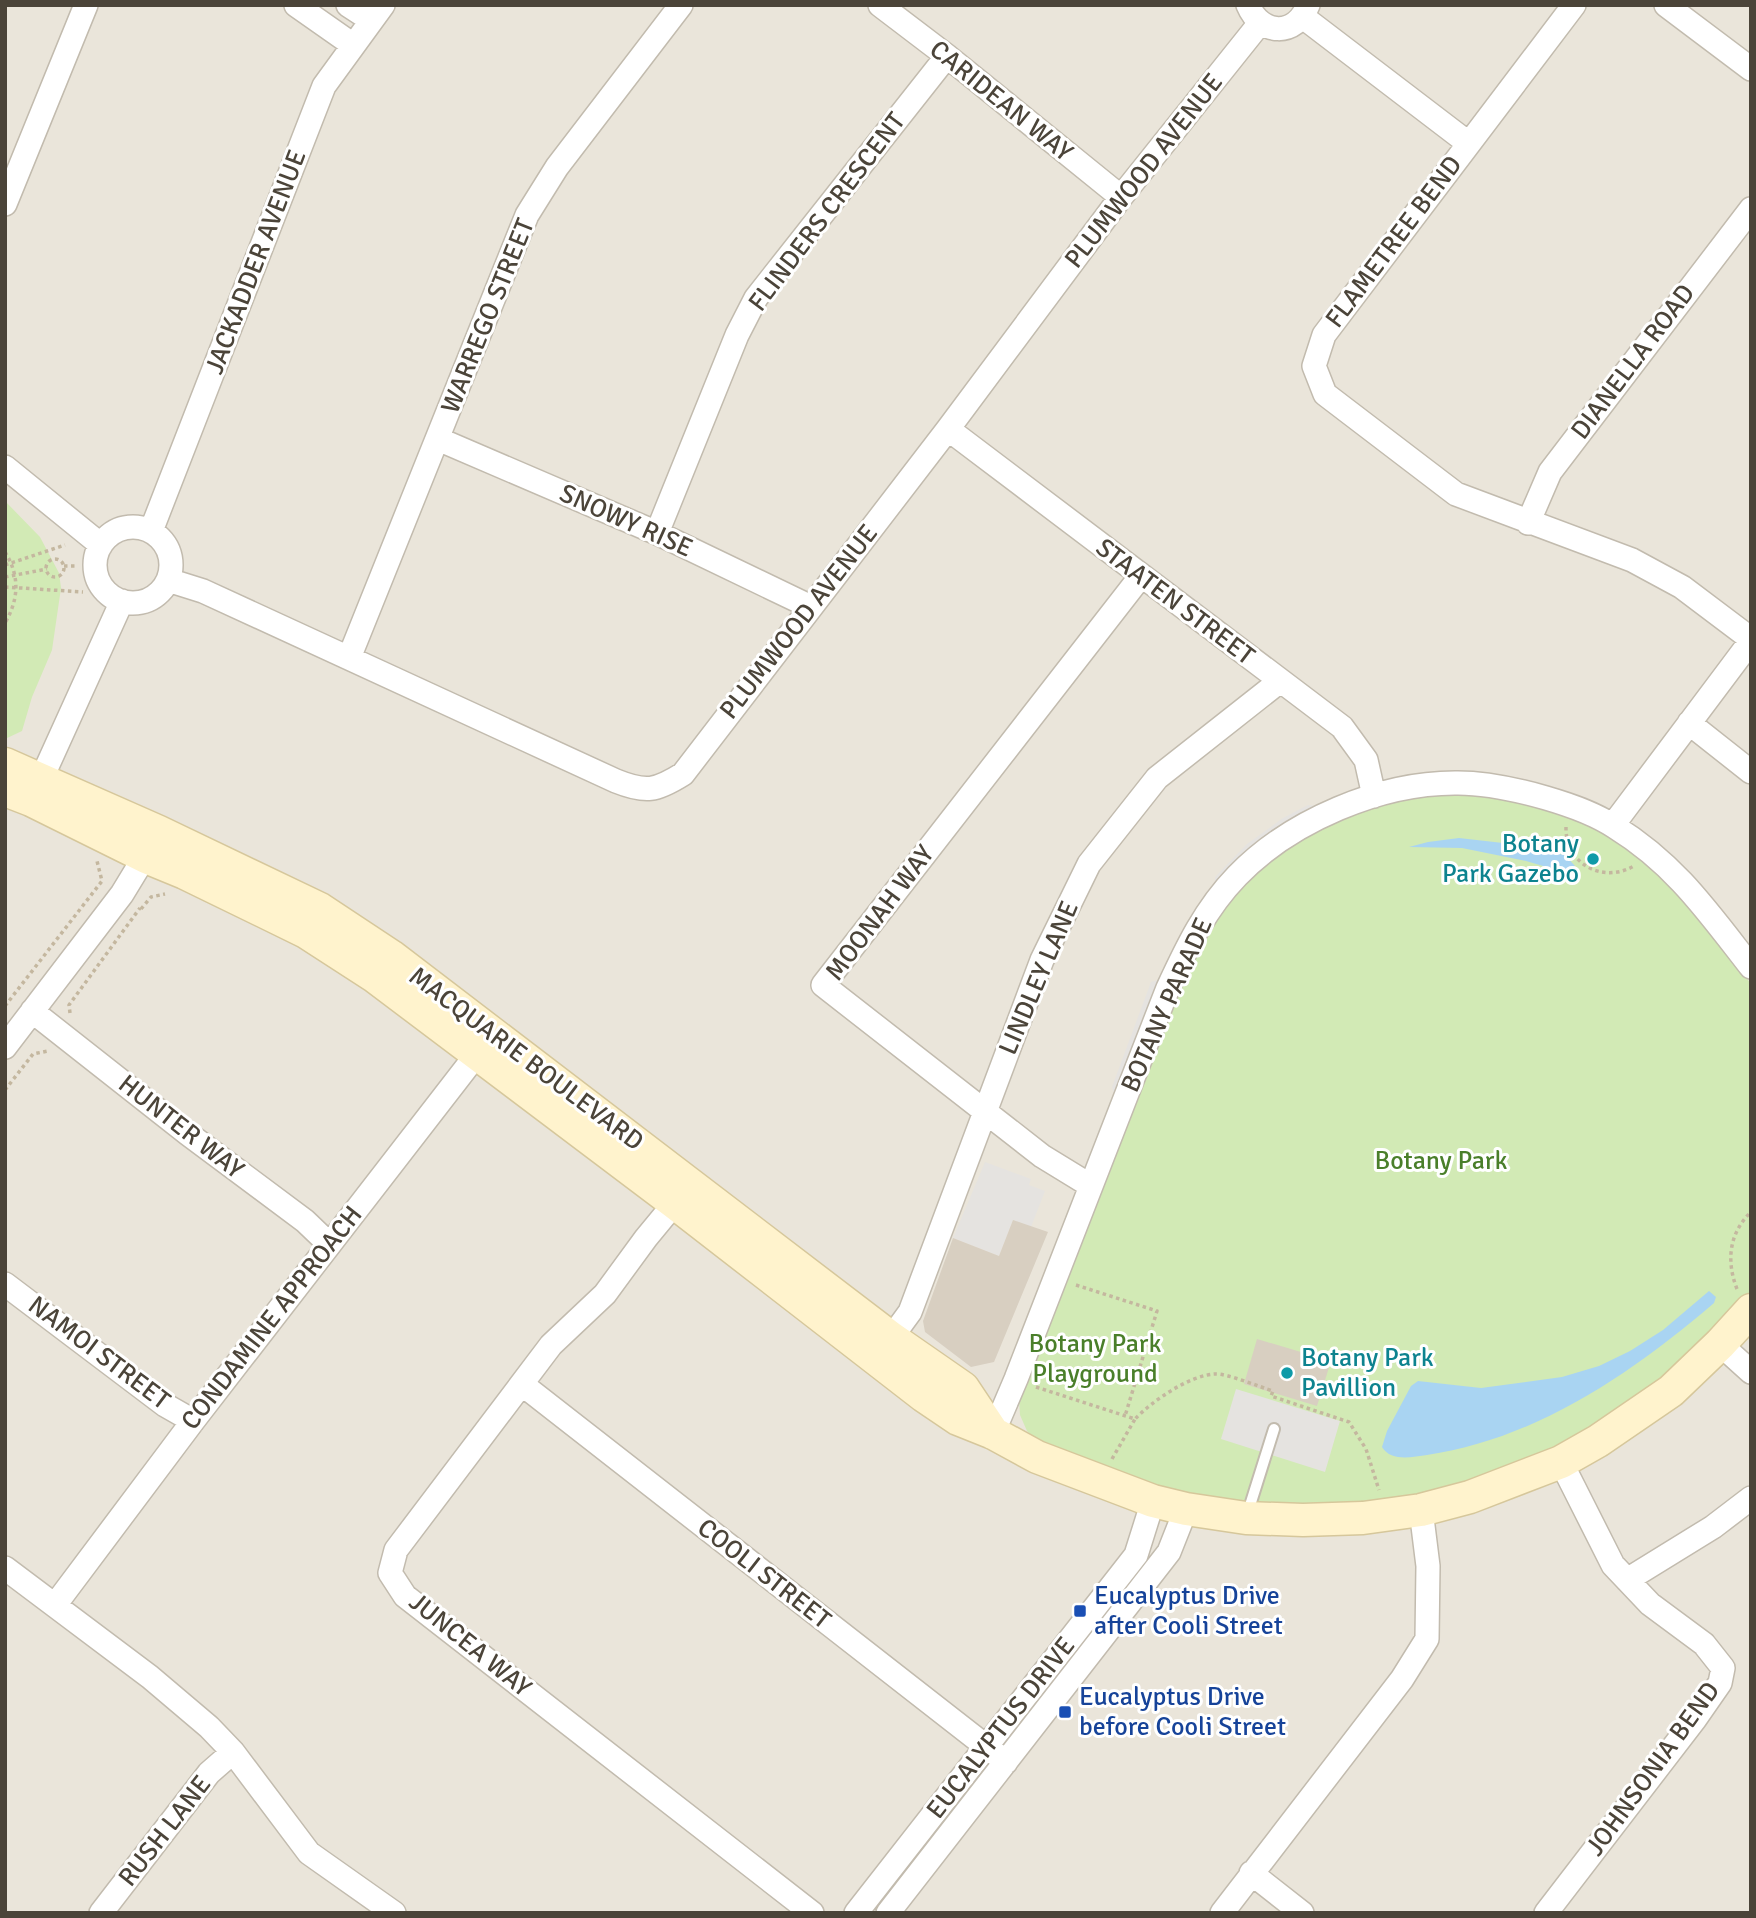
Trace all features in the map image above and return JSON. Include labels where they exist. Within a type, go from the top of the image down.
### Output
[{"type":"street","points":[[5,204],[86,5]]},
{"type":"street","points":[[296,5],[353,45]]},
{"type":"street","points":[[348,5],[377,13]]},
{"type":"street","name":"WARREGO STREET","points":[[349,658],[527,215],[557,167],[681,5]]},
{"type":"street","name":"CARIDEAN WAY","points":[[880,5],[1121,197]]},
{"type":"street","name":"FLAMETREE BEND","points":[[1574,5],[1324,335],[1314,366],[1325,394],[1456,494],[1632,560],[1682,587],[1751,640]]},
{"type":"street","points":[[1666,5],[1751,68]]},
{"type":"street","points":[[1254,14],[1268,27],[1287,27],[1306,11],[1468,143]]},
{"type":"street","name":"JACKADDER AVENUE","points":[[151,531],[324,86],[377,13]]},
{"type":"street","name":"PLUMWOOD AVENUE","points":[[168,579],[203,591],[616,781],[644,790],[655,789],[683,774],[948,429],[1254,14]]},
{"type":"street","name":"FLINDERS CRESCENT","points":[[657,533],[737,335],[756,298],[947,56]]},
{"type":"street","name":"DIANELLA ROAD","points":[[1528,523],[1550,472],[1751,209]]},
{"type":"street","name":"STAATEN STREET","points":[[948,429],[1342,726],[1366,760],[1374,796]]},
{"type":"street","name":"SNOWY RISE","points":[[438,439],[657,533],[811,607]]},
{"type":"street","points":[[5,467],[101,545]]},
{"type":"street","points":[[124,528],[151,531],[159,537],[169,552],[168,579],[154,597],[144,601],[122,601],[111,596],[98,578],[95,567],[101,545],[107,537],[124,528]]},
{"type":"street","name":"MOONAH WAY","points":[[1091,1186],[1042,1156],[822,985],[1141,576]]},
{"type":"street","points":[[26,790],[122,601]]},
{"type":"street","points":[[1613,825],[1751,640]]},
{"type":"street","name":"LINDLEY LANE","points":[[891,1338],[910,1312],[1042,960],[1089,864],[1157,778],[1280,681]]},
{"type":"street","points":[[1689,723],[1751,772]]},
{"type":"street","name":"MACQUARIE BOULEVARD","points":[[5,764],[26,790],[152,845],[320,909],[391,956],[485,1044],[682,1193],[963,1388],[993,1433]]},
{"type":"street","name":"BOTANY PARADE","points":[[993,1433],[1168,988],[1194,932],[1214,902],[1237,875],[1289,834],[1327,814],[1374,796],[1433,784],[1482,785],[1524,792],[1562,803],[1613,825],[1645,847],[1693,892],[1751,967]]},
{"type":"street","points":[[5,1047],[122,894],[152,845]]},
{"type":"street","name":"HUNTER WAY","points":[[32,1011],[187,1133],[305,1221],[329,1244]]},
{"type":"street","name":"CONDAMINE APPROACH","points":[[55,1605],[193,1421],[485,1044]]},
{"type":"street","name":"MACQUARIE BOULEVARD","points":[[682,1193],[924,1396],[958,1419],[993,1433],[1037,1457],[1153,1501],[1246,1518],[1363,1518],[1421,1510],[1470,1497],[1561,1462],[1598,1441],[1671,1391],[1720,1344],[1745,1302]]},
{"type":"street","name":"JUNCEA WAY","points":[[682,1193],[605,1294],[551,1345],[396,1550],[390,1573],[405,1596],[812,1913]]},
{"type":"street","name":"NAMOI STREET","points":[[5,1284],[165,1405],[193,1421]]},
{"type":"street","points":[[1720,1344],[1751,1372]]},
{"type":"street","name":"COOLI STREET","points":[[523,1385],[1006,1762]]},
{"type":"street","name":"JOHNSONIA BEND","points":[[1546,1913],[1695,1720],[1720,1683],[1723,1668],[1704,1644],[1650,1604],[1613,1565],[1561,1462]]},
{"type":"street","points":[[1627,1580],[1713,1527],[1751,1499]]},
{"type":"street","name":"EUCALYPTUS DRIVE","points":[[856,1913],[1136,1555],[1153,1501]]},
{"type":"street","name":"EUCALYPTUS DRIVE","points":[[888,1913],[1169,1552],[1186,1509]]},
{"type":"street","points":[[1222,1913],[1402,1679],[1427,1639],[1428,1566],[1421,1510]]},
{"type":"street","points":[[5,1568],[150,1677],[209,1727],[233,1752],[310,1853],[394,1913]]},
{"type":"street","name":"RUSH LANE","points":[[101,1913],[209,1773],[233,1752]]},
{"type":"street","points":[[1251,1873],[1302,1913]]},
{"type":"lane","points":[[1246,1518],[1275,1429]]},
{"type":"path","points":[[5,565],[65,545]]},
{"type":"path","points":[[5,552],[12,563],[17,588],[13,610],[5,624]]},
{"type":"path","points":[[56,559],[64,566],[62,574],[57,577],[48,574],[50,561],[56,559]]},
{"type":"path","points":[[64,566],[77,565]]},
{"type":"path","points":[[5,577],[47,569]]},
{"type":"path","points":[[5,587],[83,592]]},
{"type":"path","points":[[1567,819],[1567,841],[1574,857],[1588,868],[1613,873],[1630,868],[1641,860]]},
{"type":"path","points":[[5,1006],[102,881],[95,854]]},
{"type":"path","points":[[1745,1302],[1730,1264],[1732,1244],[1738,1227],[1751,1212]]},
{"type":"path","points":[[1067,1282],[1157,1311],[1125,1416]]},
{"type":"path","points":[[1111,1463],[1135,1419],[1155,1401],[1195,1380],[1216,1373],[1272,1391],[1271,1396],[1349,1422],[1366,1449],[1379,1493]]},
{"type":"path","points":[[1028,1384],[1135,1419]]},
{"type":"shaded area","points":[[5,5],[1751,5],[1751,1913],[5,1913]]},
{"type":"shaded area","points":[[1308,805],[1318,806],[1281,828],[1215,888],[1215,877],[1247,844],[1283,818]]},
{"type":"shaded area","points":[[1161,979],[1115,1096],[1112,1087],[1151,982]]},
{"type":"shaded area","points":[[985,1162],[1031,1179],[1029,1185],[1045,1191],[1031,1227],[1013,1220],[999,1256],[953,1238]]},
{"type":"shaded area","points":[[1236,1389],[1340,1421],[1325,1472],[1221,1439]]},
{"type":"green space","points":[[5,501],[40,537],[59,573],[61,588],[52,650],[32,697],[22,731],[5,739]]},
{"type":"green space","name":"Botany Park","points":[[1444,793],[1475,793],[1550,809],[1598,828],[1641,856],[1682,894],[1751,984],[1751,1295],[1694,1357],[1612,1421],[1495,1478],[1393,1504],[1220,1505],[1093,1470],[1034,1438],[1027,1431],[1020,1415],[1019,1399],[1179,982],[1224,906],[1255,873],[1314,831],[1377,805]]},
{"type":"water","points":[[1459,838],[1565,855],[1575,866],[1567,873],[1526,861],[1462,848],[1409,847]]},
{"type":"water","points":[[1709,1291],[1716,1297],[1714,1303],[1682,1329],[1615,1378],[1544,1419],[1467,1447],[1427,1455],[1396,1457],[1382,1447],[1387,1431],[1411,1386],[1418,1381],[1481,1388],[1562,1377],[1599,1366],[1630,1351],[1663,1330]]},
{"type":"building","points":[[1013,1220],[1048,1232],[994,1362],[971,1367],[925,1332],[923,1321],[953,1238],[999,1256]]},
{"type":"building","name":"Botany Park Pavillion","points":[[1257,1339],[1331,1361],[1317,1406],[1244,1384]]},
{"type":"place","name":"Botany Park Gazebo","points":[[1593,859]]},
{"type":"place","name":"Botany Park Pavillion","points":[[1287,1373]]},
{"type":"place","name":"Eucalyptus Drive after Cooli Street","points":[[1080,1611]]},
{"type":"place","name":"Eucalyptus Drive before Cooli Street","points":[[1065,1712]]},
{"type":"park label","name":"Botany Park Playground","points":[[1095,1359]]}]
